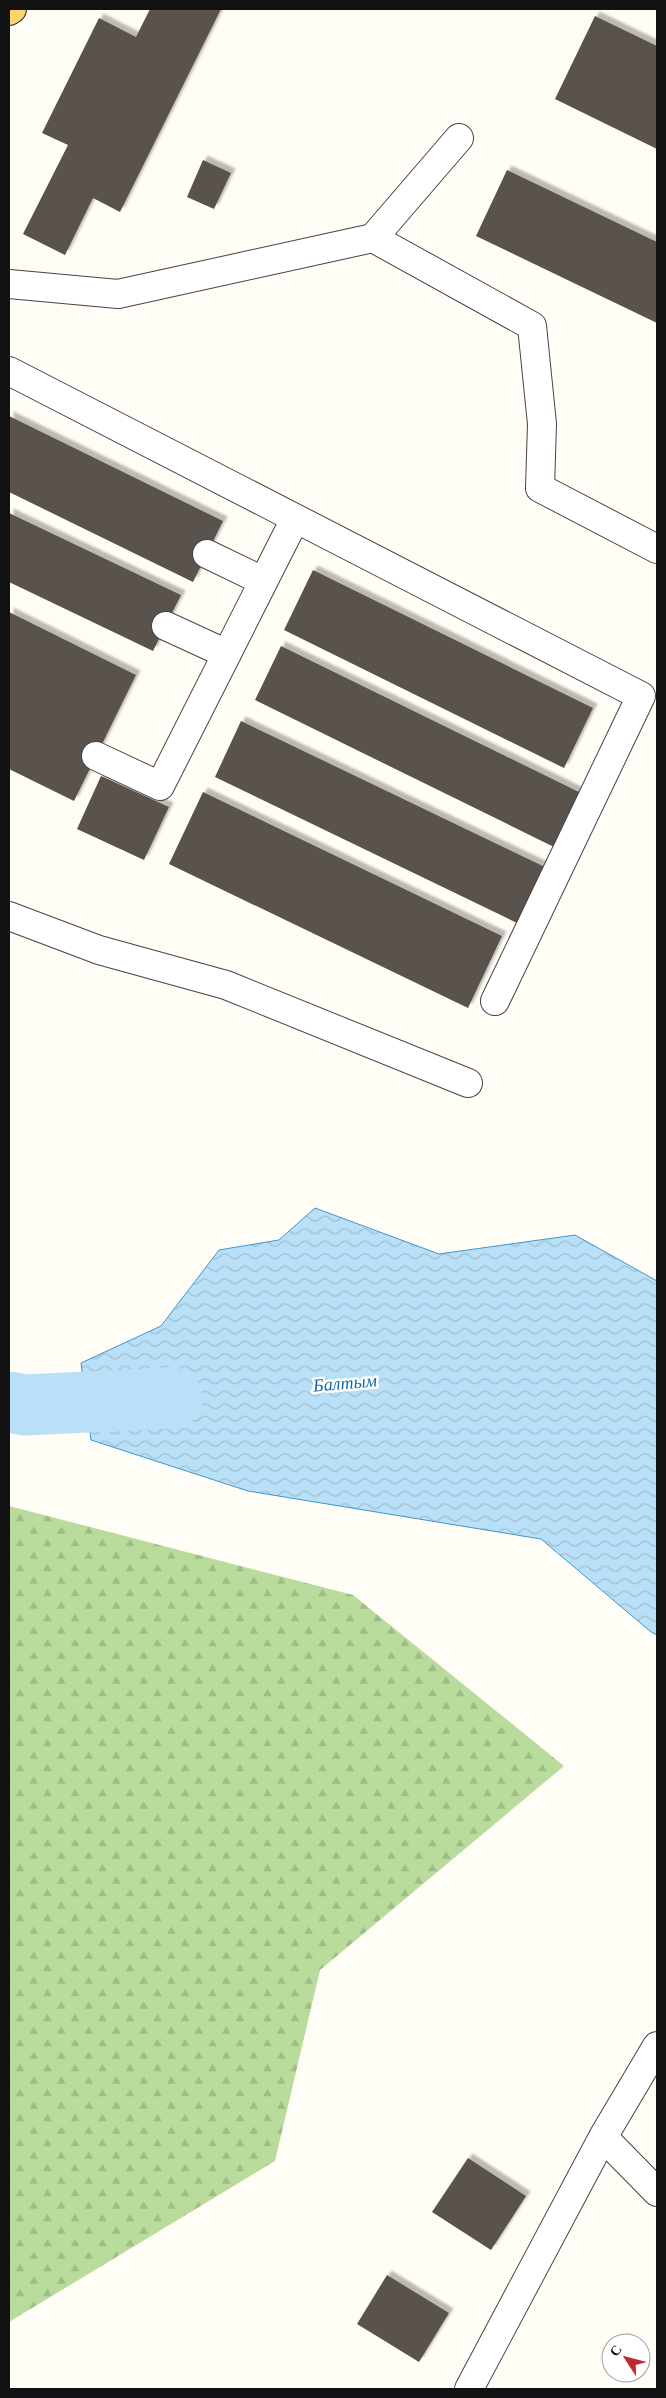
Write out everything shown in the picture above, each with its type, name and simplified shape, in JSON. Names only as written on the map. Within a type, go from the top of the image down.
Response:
[{"type":"street","points":[[9,284],[118,294],[372,238],[460,138]]},
{"type":"street","points":[[372,238],[532,326],[542,424],[540,488],[657,549]]},
{"type":"street","points":[[9,371],[641,696],[495,1001]]},
{"type":"street","points":[[96,756],[160,786],[295,518]]},
{"type":"street","points":[[207,554],[263,581]]},
{"type":"street","points":[[166,626],[227,654]]},
{"type":"street","points":[[9,916],[99,950],[226,984],[468,1083]]},
{"type":"street","points":[[468,2389],[603,2137],[657,2046]]},
{"type":"street","points":[[603,2137],[657,2192]]},
{"type":"green space","points":[[9,1506],[353,1595],[564,1766],[320,1970],[275,2161],[9,2322]]},
{"type":"water","points":[[315,1208],[439,1254],[575,1235],[657,1281],[657,1635],[651,1632],[541,1539],[248,1491],[91,1440],[81,1363],[161,1326],[219,1250],[279,1240]]},
{"type":"building","points":[[150,9],[221,9],[120,212],[93,198],[65,255],[23,234],[68,145],[42,133],[99,18],[136,37]]},
{"type":"building","points":[[595,16],[657,46],[657,149],[555,99]]},
{"type":"building","points":[[203,160],[231,173],[214,209],[187,197]]},
{"type":"building","points":[[507,170],[657,242],[657,323],[476,236]]},
{"type":"building","points":[[9,416],[223,521],[193,582],[9,492]]},
{"type":"building","points":[[9,513],[181,595],[153,651],[9,582]]},
{"type":"building","points":[[313,570],[593,708],[564,768],[284,630]]},
{"type":"building","points":[[9,612],[136,675],[74,801],[9,769]]},
{"type":"building","points":[[281,646],[581,793],[554,847],[255,700]]},
{"type":"building","points":[[241,721],[545,867],[517,923],[215,777]]},
{"type":"building","points":[[101,776],[169,807],[144,860],[77,829]]},
{"type":"building","points":[[203,792],[502,936],[468,1008],[169,864]]},
{"type":"building","points":[[468,2158],[526,2196],[491,2250],[432,2212]]},
{"type":"building","points":[[387,2275],[449,2313],[419,2362],[357,2324]]},
{"type":"waterway","name":"Балтым","points":[[9,1402],[25,1405],[172,1398]]}]
